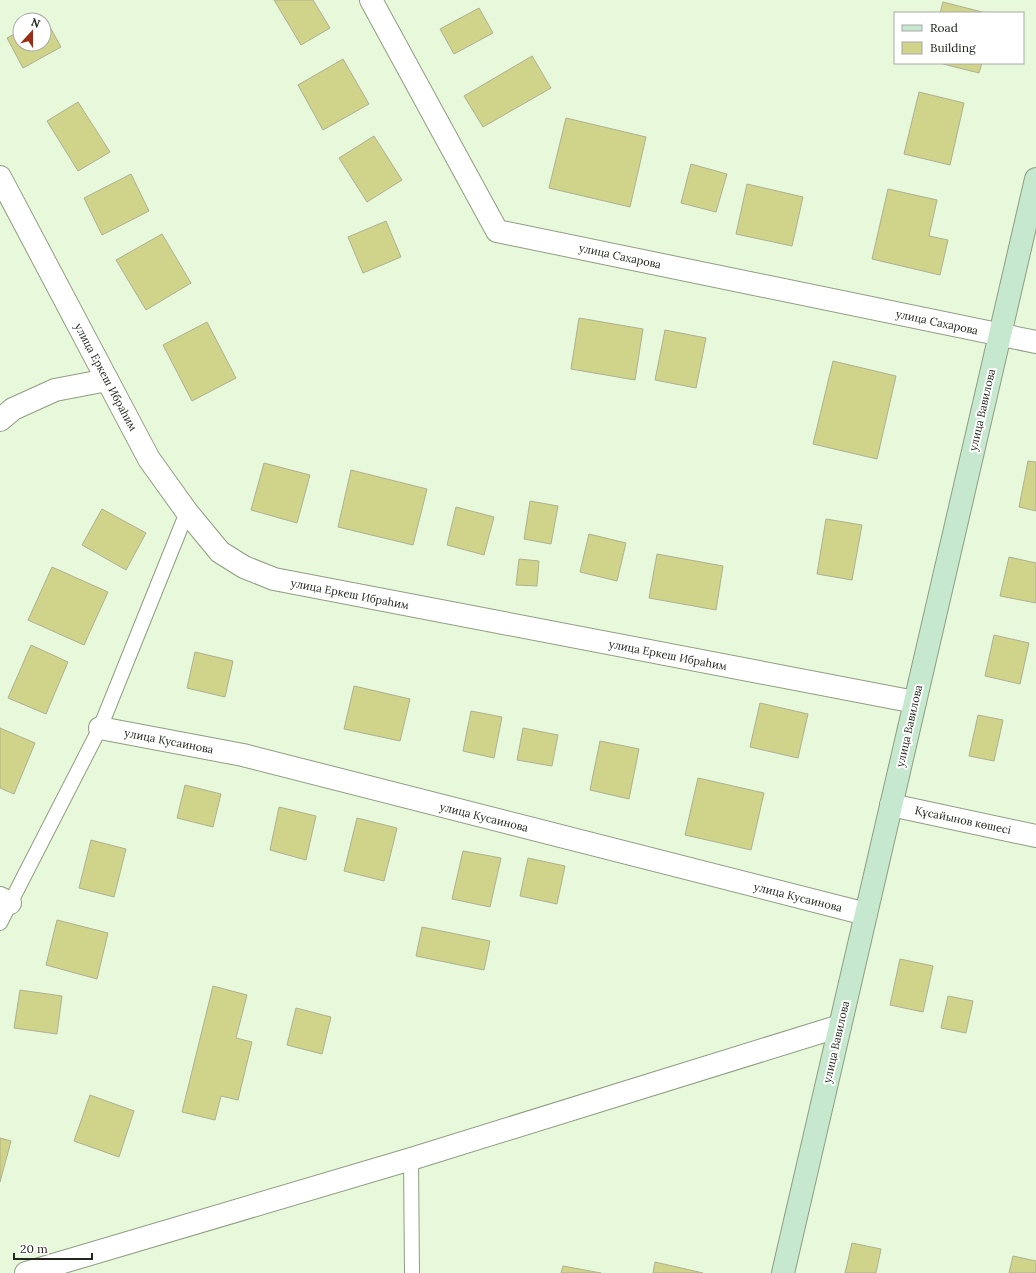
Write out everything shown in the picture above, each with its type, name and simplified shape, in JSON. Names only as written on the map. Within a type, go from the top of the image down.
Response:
[{"type":"street","name":"улица Сахарова","points":[[371,0],[497,231],[1036,342]]},
{"type":"street","name":"улица Еркеш Ибраһим","points":[[0,177],[149,459],[187,512],[220,552],[244,567],[274,579],[915,702]]},
{"type":"street","name":"улица Вавилова","points":[[783,1273],[1036,179]]},
{"type":"street","points":[[0,420],[13,409],[55,390],[106,380]]},
{"type":"street","name":"улица Кусаинова","points":[[100,728],[243,755],[866,914]]},
{"type":"street","name":"Құсайынов көшесі","points":[[891,805],[1036,836]]},
{"type":"street","points":[[26,1273],[411,1159],[840,1026]]},
{"type":"lane","points":[[0,923],[5,901],[100,728],[187,512]]},
{"type":"lane","points":[[411,1159],[412,1273]]},
{"type":"building","points":[[274,0],[313,0],[330,28],[301,45]]},
{"type":"building","points":[[943,2],[982,12],[940,12]]},
{"type":"building","points":[[479,8],[493,33],[454,54],[440,29]]},
{"type":"building","points":[[52,31],[61,47],[52,52]]},
{"type":"building","points":[[12,35],[12,47],[7,38]]},
{"type":"building","points":[[14,52],[52,52],[23,68]]},
{"type":"building","points":[[532,56],[551,88],[483,127],[464,96]]},
{"type":"building","points":[[343,59],[369,104],[323,130],[298,85]]},
{"type":"building","points":[[943,64],[982,64],[979,73]]},
{"type":"building","points":[[919,92],[964,103],[950,165],[904,154]]},
{"type":"building","points":[[78,102],[110,152],[78,171],[47,121]]},
{"type":"building","points":[[566,118],[646,137],[630,207],[549,188]]},
{"type":"building","points":[[374,136],[402,180],[367,202],[339,158]]},
{"type":"building","points":[[691,164],[727,174],[716,212],[681,203]]},
{"type":"building","points":[[131,174],[149,211],[102,235],[84,198]]},
{"type":"building","points":[[747,184],[803,197],[792,246],[736,234]]},
{"type":"building","points":[[888,189],[937,200],[929,236],[948,240],[940,275],[872,259]]},
{"type":"building","points":[[386,221],[401,257],[363,273],[348,237]]},
{"type":"building","points":[[162,234],[191,283],[146,310],[116,260]]},
{"type":"building","points":[[579,318],[643,329],[635,380],[571,369]]},
{"type":"building","points":[[207,322],[236,378],[192,401],[163,345]]},
{"type":"building","points":[[665,330],[706,338],[696,388],[655,380]]},
{"type":"building","points":[[833,361],[896,376],[877,459],[813,444]]},
{"type":"building","points":[[1028,461],[1036,462],[1036,511],[1019,507]]},
{"type":"building","points":[[264,463],[310,475],[297,523],[251,510]]},
{"type":"building","points":[[351,470],[427,489],[413,545],[338,527]]},
{"type":"building","points":[[530,501],[558,506],[551,544],[524,539]]},
{"type":"building","points":[[456,507],[494,517],[484,555],[447,545]]},
{"type":"building","points":[[102,509],[146,533],[126,570],[82,545]]},
{"type":"building","points":[[826,519],[862,525],[852,580],[817,574]]},
{"type":"building","points":[[589,534],[626,543],[617,581],[580,572]]},
{"type":"building","points":[[657,554],[723,566],[716,610],[649,598]]},
{"type":"building","points":[[1009,557],[1036,563],[1036,603],[1000,596]]},
{"type":"building","points":[[519,559],[539,561],[537,586],[516,585]]},
{"type":"building","points":[[52,567],[108,592],[84,645],[28,620]]},
{"type":"building","points":[[994,635],[1029,643],[1020,684],[985,676]]},
{"type":"building","points":[[31,645],[68,662],[46,714],[8,698]]},
{"type":"building","points":[[195,652],[233,661],[225,697],[187,688]]},
{"type":"building","points":[[354,686],[410,699],[400,741],[344,729]]},
{"type":"building","points":[[760,703],[808,714],[798,758],[750,747]]},
{"type":"building","points":[[471,711],[502,717],[494,758],[463,751]]},
{"type":"building","points":[[978,715],[1003,720],[994,761],[969,756]]},
{"type":"building","points":[[0,728],[35,743],[14,794],[0,788]]},
{"type":"building","points":[[523,728],[558,735],[552,766],[517,760]]},
{"type":"building","points":[[600,741],[639,749],[629,799],[590,790]]},
{"type":"building","points":[[698,778],[764,793],[751,850],[685,835]]},
{"type":"building","points":[[185,785],[221,794],[213,827],[177,818]]},
{"type":"building","points":[[279,807],[316,816],[306,860],[270,850]]},
{"type":"building","points":[[357,818],[397,828],[384,881],[344,871]]},
{"type":"building","points":[[91,840],[126,849],[114,897],[79,888]]},
{"type":"building","points":[[463,851],[501,858],[490,907],[452,899]]},
{"type":"building","points":[[528,858],[565,866],[557,904],[520,896]]},
{"type":"building","points":[[57,920],[108,933],[97,979],[46,965]]},
{"type":"building","points":[[422,927],[490,941],[484,970],[416,956]]},
{"type":"building","points":[[900,959],[933,966],[923,1012],[890,1005]]},
{"type":"building","points":[[213,986],[247,995],[236,1038],[252,1042],[238,1100],[221,1096],[215,1120],[182,1112]]},
{"type":"building","points":[[20,990],[62,996],[57,1034],[14,1028]]},
{"type":"building","points":[[948,996],[973,1001],[966,1033],[941,1028]]},
{"type":"building","points":[[296,1008],[331,1017],[322,1054],[287,1045]]},
{"type":"building","points":[[90,1095],[134,1111],[119,1157],[74,1141]]},
{"type":"building","points":[[0,1138],[11,1141],[0,1182]]},
{"type":"building","points":[[852,1243],[881,1249],[876,1273],[845,1273]]},
{"type":"building","points":[[1013,1256],[1036,1261],[1036,1273],[1009,1273]]},
{"type":"building","points":[[655,1262],[703,1273],[653,1273]]},
{"type":"building","points":[[563,1266],[601,1273],[561,1273]]}]
